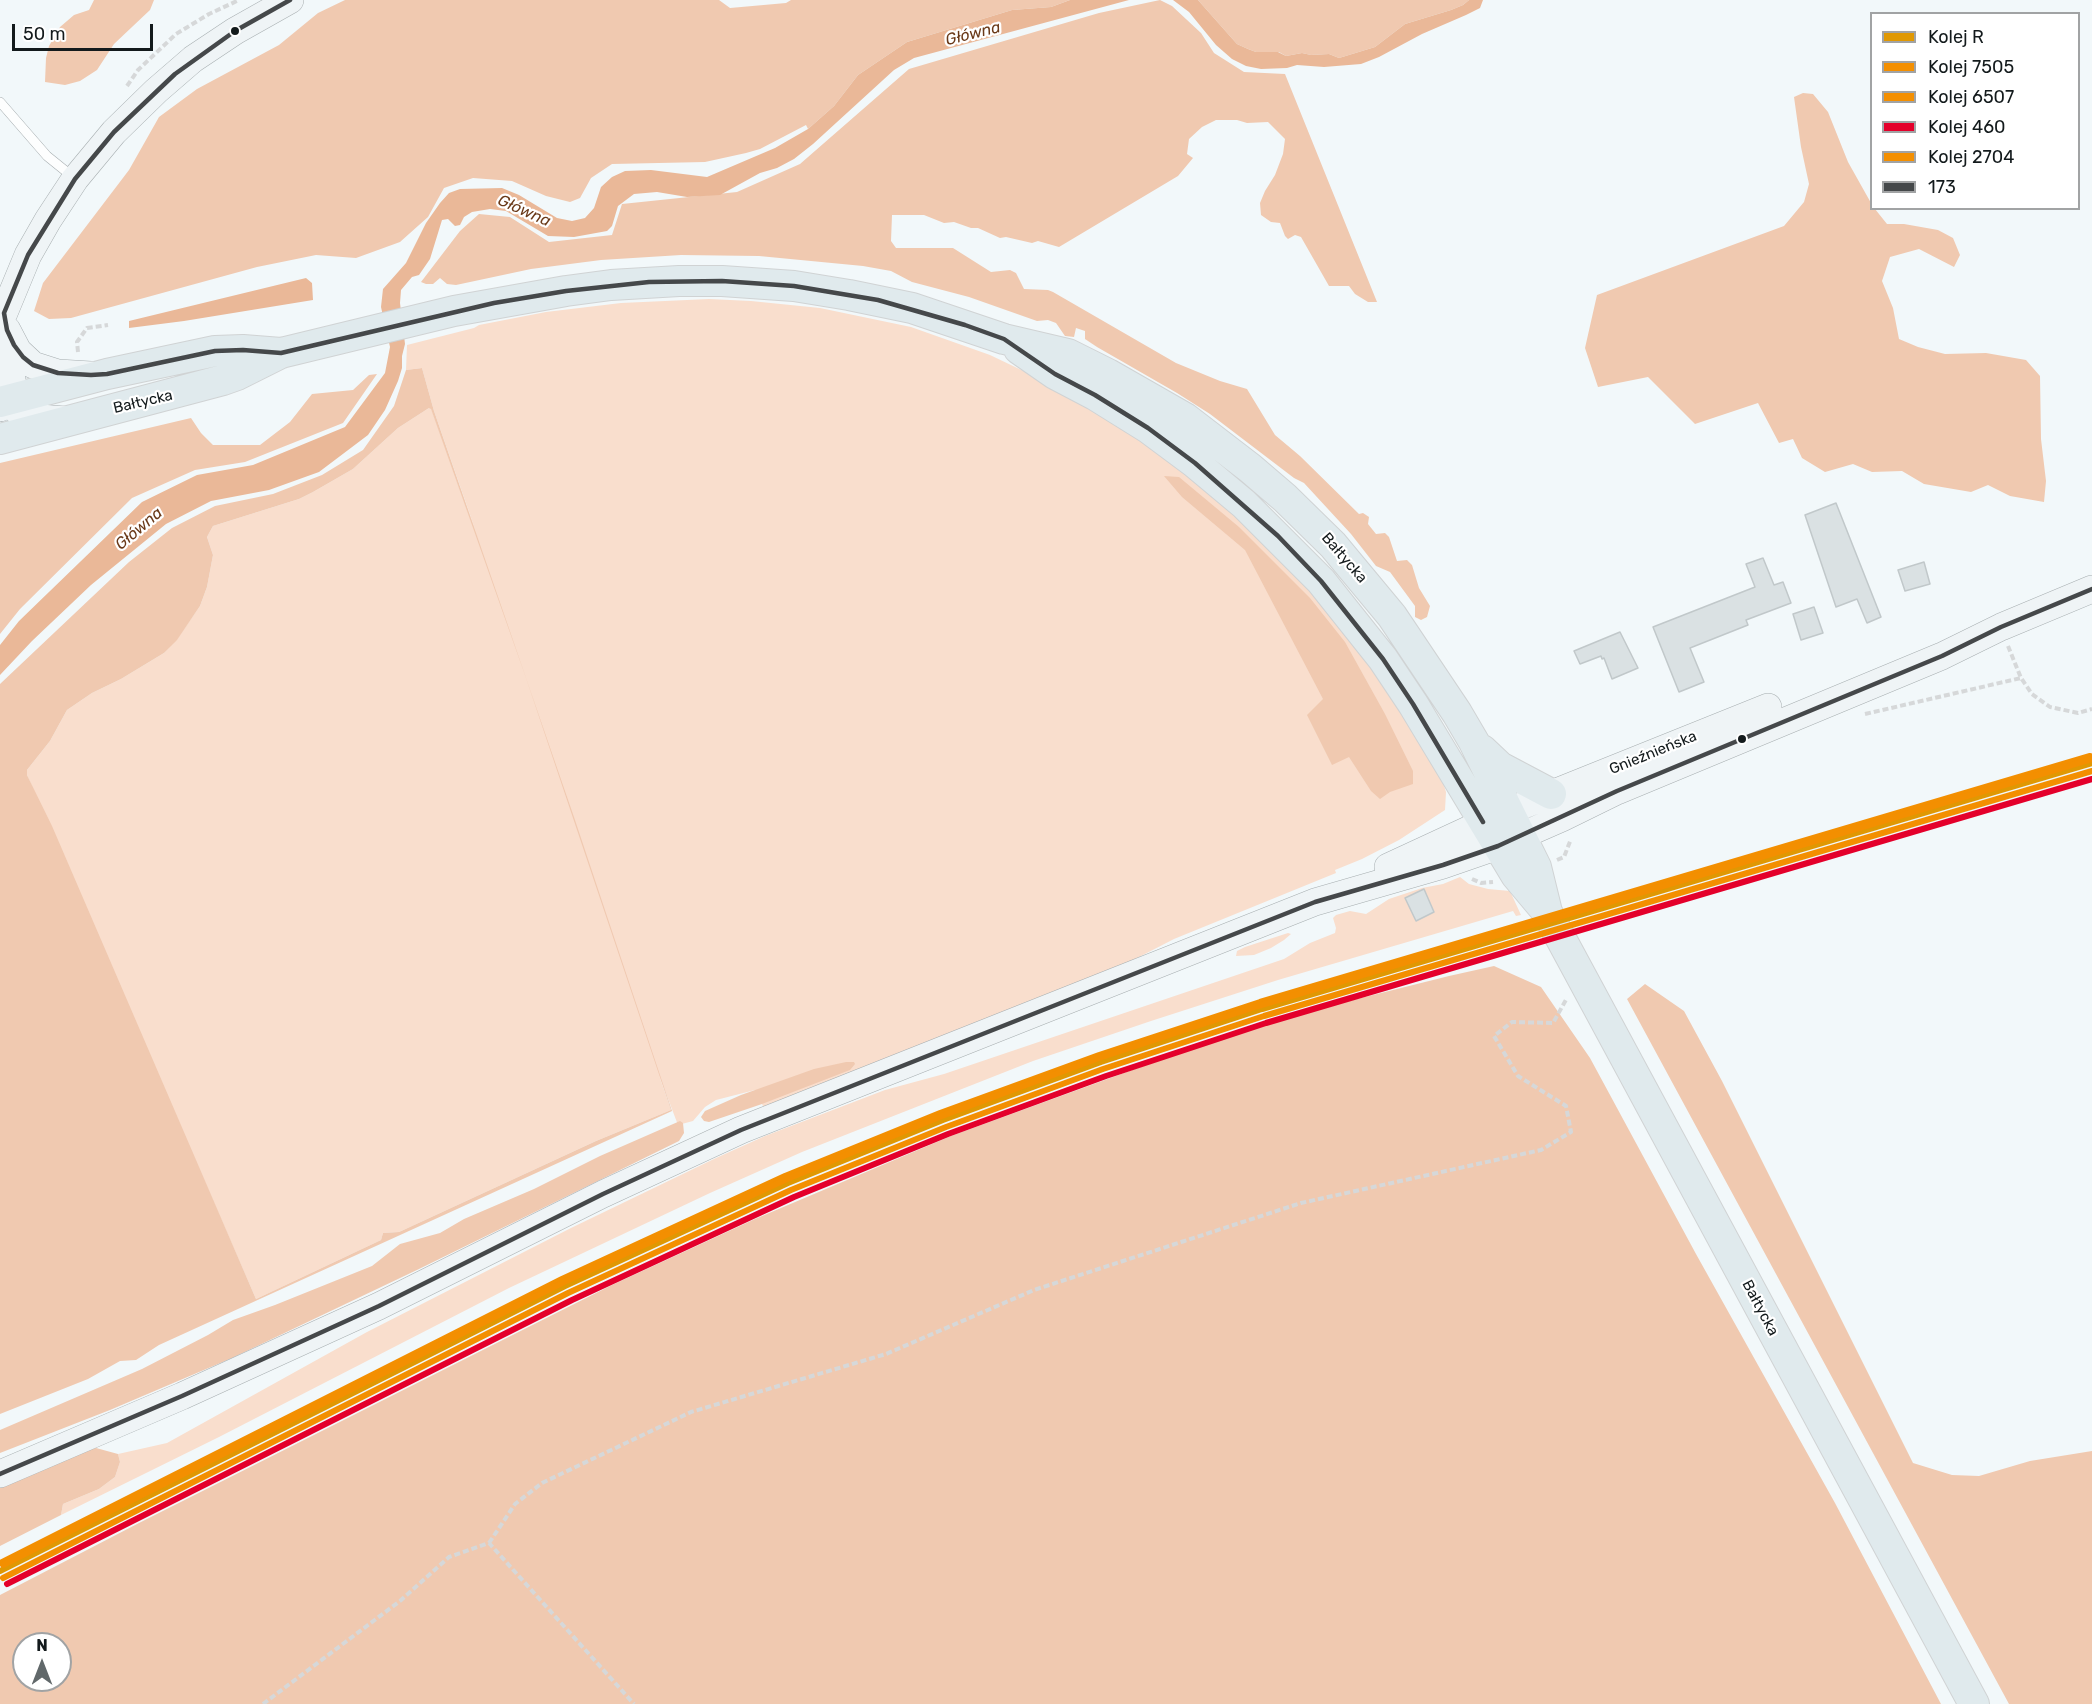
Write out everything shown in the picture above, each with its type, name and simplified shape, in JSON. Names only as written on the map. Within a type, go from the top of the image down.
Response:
[{"type":"main road","name":"Bałtycka","points":[[0,439],[178,394],[237,375],[281,353],[412,321],[494,303],[566,291],[649,282],[722,281],[794,286],[878,300],[1004,339],[1068,354],[1185,418],[1250,468],[1314,525],[1362,578],[1415,648],[1474,742],[1516,875],[1547,912],[1974,1704]]},
{"type":"main road","name":"Bałtycka","points":[[1004,339],[1055,374],[1095,395],[1148,428],[1195,463],[1278,536],[1328,589],[1383,659],[1503,829]]},
{"type":"main road","name":"Bałtycka","points":[[1,402],[107,374],[215,351],[243,350],[281,353]]},
{"type":"main road","points":[[1474,742],[1500,766],[1551,794]]},
{"type":"street","points":[[70,420],[40,418],[19,412],[1,402],[10,388],[13,375],[4,319],[28,255],[48,219],[75,179],[114,132],[175,74],[235,31],[290,0]]},
{"type":"street","points":[[4,319],[18,351],[39,368],[68,374],[107,374]]},
{"type":"street","name":"Gnieźnieńska","points":[[0,1474],[182,1396],[379,1306],[603,1194],[741,1130],[1315,902],[1355,881],[1403,861],[1617,791],[1942,656],[2001,627],[2092,589]]},
{"type":"street","name":"Gnieźnieńska","points":[[1503,829],[1551,794],[1876,665],[1937,644],[2001,627]]},
{"type":"lane","points":[[0,102],[47,156],[75,179]]},
{"type":"path","points":[[107,374],[81,357],[77,350],[77,342],[87,328],[108,325]]},
{"type":"path","points":[[2001,627],[2021,678],[2032,694],[2050,707],[2078,713],[2092,709]]},
{"type":"path","points":[[1864,715],[2021,678]]},
{"type":"path","points":[[1564,857],[1571,838]]},
{"type":"path","points":[[1467,877],[1481,883],[1496,882]]},
{"type":"path","points":[[263,1704],[400,1601],[449,1557],[489,1543],[515,1504],[542,1483],[691,1412],[886,1354],[1034,1290],[1301,1203],[1541,1150],[1571,1132],[1566,1106],[1518,1076],[1494,1036],[1512,1022],[1552,1023],[1568,997]]},
{"type":"path","points":[[489,1543],[634,1704]]},
{"type":"shaded area","points":[[94,0],[154,0],[150,10],[114,44],[97,70],[80,81],[65,85],[45,82],[49,46],[60,27],[74,15],[89,10]]},
{"type":"shaded area","points":[[345,0],[719,0],[730,8],[786,3],[791,0],[1070,0],[1051,7],[1012,10],[907,42],[858,75],[834,106],[808,129],[806,125],[760,149],[705,162],[612,164],[591,178],[580,198],[570,202],[546,196],[512,181],[473,178],[444,188],[428,217],[400,242],[356,258],[316,255],[257,267],[71,318],[49,319],[34,311],[43,283],[129,170],[159,117],[197,89],[279,45],[318,13]]},
{"type":"shaded area","points":[[1160,0],[1172,6],[1201,33],[1214,53],[1244,72],[1285,74],[1377,302],[1368,302],[1355,294],[1349,286],[1329,286],[1301,237],[1295,235],[1288,239],[1280,223],[1271,222],[1261,215],[1260,203],[1275,175],[1283,154],[1285,139],[1268,122],[1247,123],[1237,120],[1216,120],[1202,127],[1189,139],[1187,154],[1193,158],[1178,176],[1059,247],[1038,241],[1032,243],[1006,237],[1000,238],[978,228],[954,222],[944,223],[924,215],[892,215],[891,241],[896,248],[953,248],[991,272],[1010,270],[1016,273],[1024,289],[1053,292],[1176,363],[1247,389],[1275,435],[1300,456],[1359,514],[1363,513],[1369,517],[1368,524],[1376,534],[1385,533],[1389,537],[1397,561],[1407,560],[1412,565],[1419,588],[1430,606],[1427,617],[1421,620],[1415,617],[1415,606],[1390,572],[1376,566],[1351,534],[1304,483],[1294,478],[1210,414],[1085,339],[1085,331],[1076,328],[1074,337],[1065,336],[1056,323],[1048,320],[1037,321],[969,297],[912,282],[891,271],[863,266],[759,256],[681,255],[601,260],[531,269],[456,285],[447,284],[440,278],[433,284],[421,282],[460,231],[479,214],[510,217],[549,242],[612,235],[622,204],[737,192],[800,164],[909,69],[1099,13]]},
{"type":"shaded area","points":[[1198,0],[1469,0],[1451,10],[1405,24],[1375,47],[1339,58],[1329,54],[1302,53],[1286,56],[1279,52],[1256,52],[1248,49],[1237,44]]},
{"type":"shaded area","points":[[1803,93],[1813,94],[1828,112],[1848,162],[1870,201],[1870,210],[1876,210],[1887,224],[1904,224],[1938,230],[1953,238],[1960,255],[1954,267],[1919,249],[1890,257],[1882,281],[1893,308],[1899,339],[1945,354],[1986,353],[2026,360],[2040,376],[2041,439],[2046,481],[2044,502],[2010,496],[1988,485],[1971,492],[1924,484],[1902,471],[1872,472],[1853,464],[1825,472],[1802,458],[1793,439],[1779,443],[1758,403],[1695,424],[1648,377],[1598,387],[1585,348],[1597,295],[1784,226],[1804,202],[1809,184],[1794,97]]},
{"type":"shaded area","points":[[709,299],[820,308],[911,327],[990,355],[1057,387],[1117,421],[1205,486],[1341,620],[1439,770],[1446,792],[1445,810],[1399,840],[1335,870],[1336,873],[1174,939],[1108,973],[765,1110],[755,1090],[716,1100],[705,1107],[693,1121],[678,1125],[659,1075],[671,1110],[596,1141],[399,1232],[383,1233],[381,1240],[256,1299],[27,775],[27,770],[50,741],[67,710],[92,693],[121,679],[164,653],[177,639],[200,606],[207,587],[213,555],[207,537],[213,526],[299,499],[313,492],[353,469],[398,428],[429,408],[431,408],[476,532],[434,411],[422,368],[406,370],[407,345],[479,325],[546,312],[621,303]]},
{"type":"shaded area","points":[[422,368],[434,411],[575,820],[672,1111],[159,1345],[136,1360],[120,1361],[88,1379],[0,1414],[0,684],[129,562],[172,528],[215,506],[273,494],[322,475],[363,450],[394,406],[406,370]],"holes":[[[429,408],[526,678],[671,1110],[596,1141],[399,1232],[383,1233],[381,1240],[256,1299],[52,826],[27,775],[27,770],[50,741],[67,710],[92,693],[121,679],[164,653],[177,640],[200,606],[207,587],[213,555],[207,537],[213,526],[299,499],[313,492],[353,469],[398,428]]]},
{"type":"shaded area","points":[[377,374],[343,423],[245,462],[195,470],[132,498],[20,609],[0,634],[0,463],[191,418],[213,445],[260,445],[290,422],[312,394],[353,390],[369,375]]},
{"type":"shaded area","points":[[1164,476],[1179,477],[1239,527],[1310,598],[1345,642],[1385,714],[1413,771],[1413,784],[1390,792],[1380,799],[1371,791],[1349,757],[1332,765],[1307,715],[1323,699],[1245,550],[1182,497]]},
{"type":"shaded area","points":[[1460,877],[1469,884],[1510,891],[1521,915],[1516,916],[1513,911],[1278,980],[1151,1021],[1033,1061],[802,1152],[509,1288],[219,1437],[61,1515],[63,1504],[99,1489],[115,1477],[120,1462],[118,1454],[167,1443],[367,1332],[571,1228],[716,1158],[765,1136],[885,1090],[944,1074],[1284,959],[1310,943],[1335,933],[1333,918],[1336,915],[1350,911],[1366,914],[1389,899]]},
{"type":"shaded area","points":[[1291,934],[1271,948],[1254,955],[1236,956],[1237,951],[1245,947]]},
{"type":"shaded area","points":[[1494,966],[1541,987],[1590,1058],[1835,1503],[1941,1704],[0,1704],[0,1595],[612,1285],[755,1219],[951,1136],[1289,1016]]},
{"type":"shaded area","points":[[1645,984],[1684,1011],[1722,1081],[1913,1463],[1952,1475],[1979,1476],[2030,1461],[2092,1451],[2092,1704],[2009,1704],[1627,999]]},
{"type":"shaded area","points":[[846,1062],[855,1064],[850,1070],[762,1104],[709,1122],[704,1121],[701,1117],[705,1111],[741,1095],[814,1069]]},
{"type":"shaded area","points":[[680,1121],[683,1123],[684,1133],[679,1141],[419,1269],[232,1358],[110,1410],[0,1453],[0,1430],[142,1369],[233,1320],[372,1266],[400,1244],[440,1233],[464,1219]]},
{"type":"shaded area","points":[[96,1448],[118,1454],[120,1462],[115,1477],[99,1489],[63,1504],[61,1515],[0,1546],[0,1484],[87,1449]]},
{"type":"water","name":"Główna","points":[[1070,0],[1129,0],[914,58],[894,70],[794,159],[777,168],[760,173],[720,195],[687,197],[657,192],[634,194],[618,206],[612,226],[607,231],[574,237],[548,236],[506,211],[490,209],[472,212],[464,217],[460,225],[455,226],[448,219],[442,220],[430,259],[419,275],[412,277],[401,290],[400,303],[405,344],[402,368],[385,410],[368,435],[319,472],[269,490],[211,501],[166,524],[91,585],[0,675],[0,645],[19,621],[142,502],[197,475],[253,465],[345,427],[385,373],[390,347],[381,307],[383,289],[406,263],[426,223],[449,193],[460,189],[502,188],[519,195],[557,218],[572,221],[585,218],[594,208],[601,187],[612,177],[625,171],[651,170],[707,177],[775,148],[808,129],[834,106],[858,75],[907,42],[1012,10],[1051,7]]},
{"type":"water","points":[[1173,0],[1198,0],[1237,44],[1256,52],[1278,52],[1286,56],[1302,53],[1329,54],[1339,58],[1375,47],[1405,24],[1451,10],[1469,0],[1483,0],[1480,8],[1361,64],[1324,67],[1297,65],[1287,68],[1261,69],[1246,66],[1232,59],[1216,45],[1189,12]]},
{"type":"water","points":[[306,278],[312,283],[313,300],[129,328],[129,321]]},
{"type":"building","points":[[1836,503],[1881,617],[1867,623],[1857,599],[1836,607],[1805,515]]},
{"type":"building","points":[[1763,558],[1774,585],[1783,582],[1791,603],[1746,620],[1748,625],[1690,648],[1704,682],[1679,692],[1653,627],[1755,587],[1746,564]]},
{"type":"building","points":[[1924,562],[1930,584],[1905,591],[1898,570]]},
{"type":"building","points":[[1814,607],[1823,633],[1801,640],[1793,614]]},
{"type":"building","points":[[1620,632],[1638,668],[1612,679],[1604,658],[1602,659],[1601,656],[1580,664],[1574,651]]},
{"type":"building","points":[[1424,889],[1434,912],[1416,921],[1405,898]]},
{"type":"rail line","name":"6507","points":[[0,1563],[562,1279],[785,1176],[940,1113],[1099,1055],[1260,1002],[2090,756]]},
{"type":"rail line","name":"2704","points":[[3,1565],[564,1282],[787,1179],[942,1116],[1099,1058],[1258,1006],[2092,759]]},
{"type":"rail line","name":"R","points":[[0,1571],[565,1286],[788,1183],[943,1120],[1101,1062],[1262,1009],[2092,763]]},
{"type":"rail line","name":"7505","points":[[3,1578],[568,1293],[791,1190],[946,1127],[1103,1069],[1264,1016],[2092,771]]},
{"type":"rail line","name":"460","points":[[7,1584],[572,1300],[794,1197],[948,1134],[1106,1076],[1266,1023],[2092,779]]},
{"type":"transit line","name":"173","points":[[290,0],[235,31],[175,74],[114,132],[75,179],[28,255],[4,313],[7,330],[14,345],[33,365],[58,373],[91,375],[107,374],[215,351],[243,350],[281,353],[494,303],[566,291],[649,282],[722,281],[794,286],[878,300],[965,325],[1004,339],[1055,374],[1095,395],[1148,428],[1195,463],[1278,536],[1321,581],[1383,659],[1413,704],[1483,822]]},
{"type":"transit line","name":"173","points":[[0,1474],[182,1396],[379,1306],[603,1194],[741,1130],[1315,902],[1443,865],[1498,846],[1617,791],[1942,656],[2001,627],[2092,589]]}]
